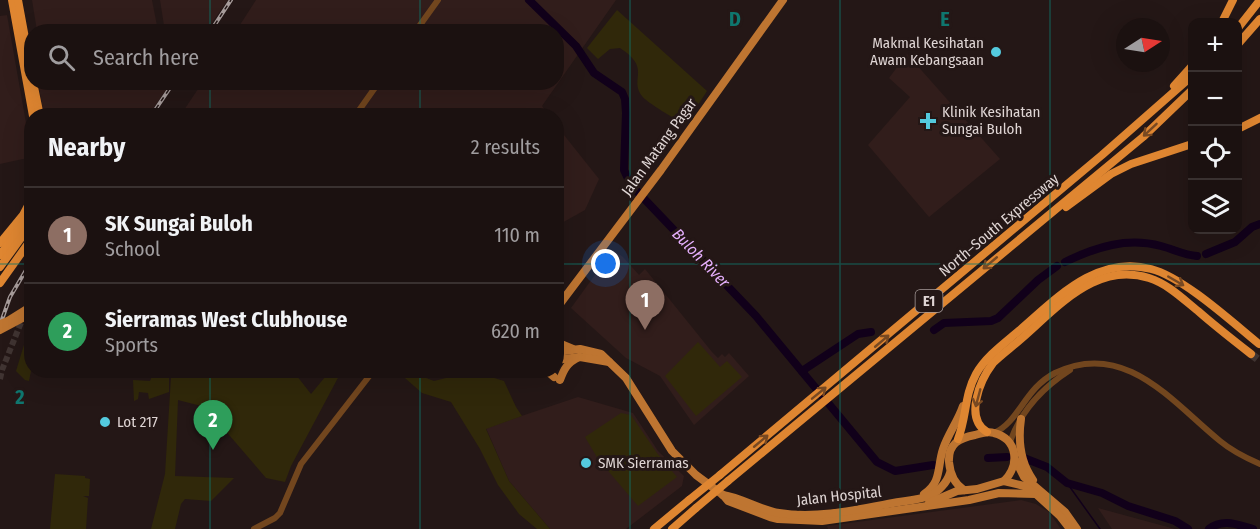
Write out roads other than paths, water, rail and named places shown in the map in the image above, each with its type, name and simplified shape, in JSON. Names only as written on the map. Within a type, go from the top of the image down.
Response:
[{"type":"highway","points":[[12,0],[24,66]]},
{"type":"highway","points":[[18,0],[24,33]]},
{"type":"highway","points":[[1224,18],[1233,0]]},
{"type":"highway","points":[[1242,23],[1260,0]]},
{"type":"highway","points":[[1242,39],[1260,19]]},
{"type":"highway","points":[[1154,109],[1188,70]]},
{"type":"highway","name":"North–South Expressway","points":[[672,529],[807,415],[840,382],[1188,79]]},
{"type":"highway","points":[[28,90],[32,108]]},
{"type":"highway","points":[[35,90],[38,108]]},
{"type":"highway","name":"North–South Expressway","points":[[654,529],[801,408],[840,382],[1012,245],[1143,137],[1188,94]]},
{"type":"highway","points":[[1242,127],[1260,118]]},
{"type":"highway","points":[[1012,245],[1111,174],[1142,159],[1188,145]]},
{"type":"highway","points":[[0,243],[24,213]]},
{"type":"highway","points":[[0,255],[24,223]]},
{"type":"highway","points":[[0,267],[24,234]]},
{"type":"highway","points":[[0,283],[24,249]]},
{"type":"highway","points":[[958,439],[966,399],[977,372],[989,357],[1061,294],[1079,280],[1098,272],[1114,268],[1152,269],[1179,281],[1259,344]]},
{"type":"highway","points":[[990,433],[981,429],[977,423],[975,410],[980,388],[993,363],[1069,298],[1092,283],[1117,274],[1132,274],[1149,278],[1167,286],[1251,354]]},
{"type":"highway","points":[[1204,316],[1212,307]]},
{"type":"main road","name":"Jalan Matang Pagar","points":[[564,299],[783,0]]},
{"type":"main road","points":[[4,326],[24,312]]},
{"type":"main road","points":[[4,326],[24,317]]},
{"type":"main road","points":[[564,345],[574,349]]},
{"type":"main road","name":"Jalan Hospital","points":[[564,352],[574,349],[601,354],[626,378],[672,450],[696,475],[723,495],[779,513],[804,515],[999,493],[1038,492]]},
{"type":"main road","name":"Jalan Hospital","points":[[564,355],[609,362]]},
{"type":"main road","points":[[564,369],[570,362],[580,357]]},
{"type":"main road","points":[[918,503],[935,483],[944,448],[966,399]]},
{"type":"main road","points":[[1021,419],[1018,436],[1023,463],[1038,492]]},
{"type":"main road","points":[[964,490],[955,482],[951,473],[949,457],[953,444],[958,439],[990,433],[1010,442],[1024,477],[1070,529]]},
{"type":"main road","points":[[979,497],[1000,483],[1012,470],[1016,460]]},
{"type":"main road","name":"Jalan Hospital","points":[[918,503],[937,491],[951,473]]},
{"type":"main road","points":[[1000,483],[1024,486],[1038,492],[1065,512],[1077,529]]},
{"type":"main road","name":"Jalan Hospital","points":[[918,503],[950,493],[1000,483]]},
{"type":"street","points":[[421,24],[438,0]]},
{"type":"street","points":[[361,108],[373,90]]},
{"type":"street","points":[[990,433],[1002,430],[1011,421],[1034,387],[1051,375],[1098,363],[1138,374],[1163,392],[1223,444],[1260,464]]},
{"type":"street","points":[[1010,442],[1021,419],[1043,390],[1073,368]]},
{"type":"street","points":[[254,529],[280,513],[301,464],[368,378]]},
{"type":"waterway","name":"Buloh River","points":[[529,0],[554,24]]},
{"type":"waterway","name":"Buloh River","points":[[564,34],[576,46],[594,73],[622,92],[626,113],[624,170],[631,185],[756,316],[877,462],[895,471],[933,465]]},
{"type":"waterway","points":[[1206,254],[1235,242],[1252,227],[1260,224]]},
{"type":"waterway","points":[[1065,262],[1100,248],[1124,243],[1148,243],[1197,256]]},
{"type":"waterway","points":[[934,330],[944,323],[991,321],[998,318],[1038,280],[1057,266]]},
{"type":"waterway","points":[[802,371],[858,334],[871,332]]},
{"type":"waterway","name":"Buloh River","points":[[988,458],[1007,457]]},
{"type":"waterway","name":"Buloh River","points":[[1024,458],[1047,467],[1067,483],[1102,493],[1128,506],[1175,521],[1188,529]]},
{"type":"waterway","points":[[1067,483],[1100,529]]},
{"type":"waterway","name":"Buloh River","points":[[1209,529],[1225,523],[1253,529]]},
{"type":"tunnel","points":[[0,379],[24,315]]},
{"type":"tunnel","points":[[1251,354],[1260,361]]},
{"type":"railway","points":[[215,24],[231,0]]},
{"type":"railway","points":[[156,108],[169,90]]},
{"type":"railway","points":[[0,325],[10,297],[24,273]]},
{"type":"place","name":"Makmal Kesihatan Awam Kebangsaan","points":[[996,52]]},
{"type":"place","name":"Klinik Kesihatan Sungai Buloh","points":[[928,121]]},
{"type":"place","name":"SK Sungai Buloh","points":[[645,330]]},
{"type":"place","name":"Lot 217","points":[[105,422]]},
{"type":"place","name":"Sierramas West Clubhouse","points":[[213,450]]},
{"type":"place","name":"SMK Sierramas","points":[[586,463]]}]
